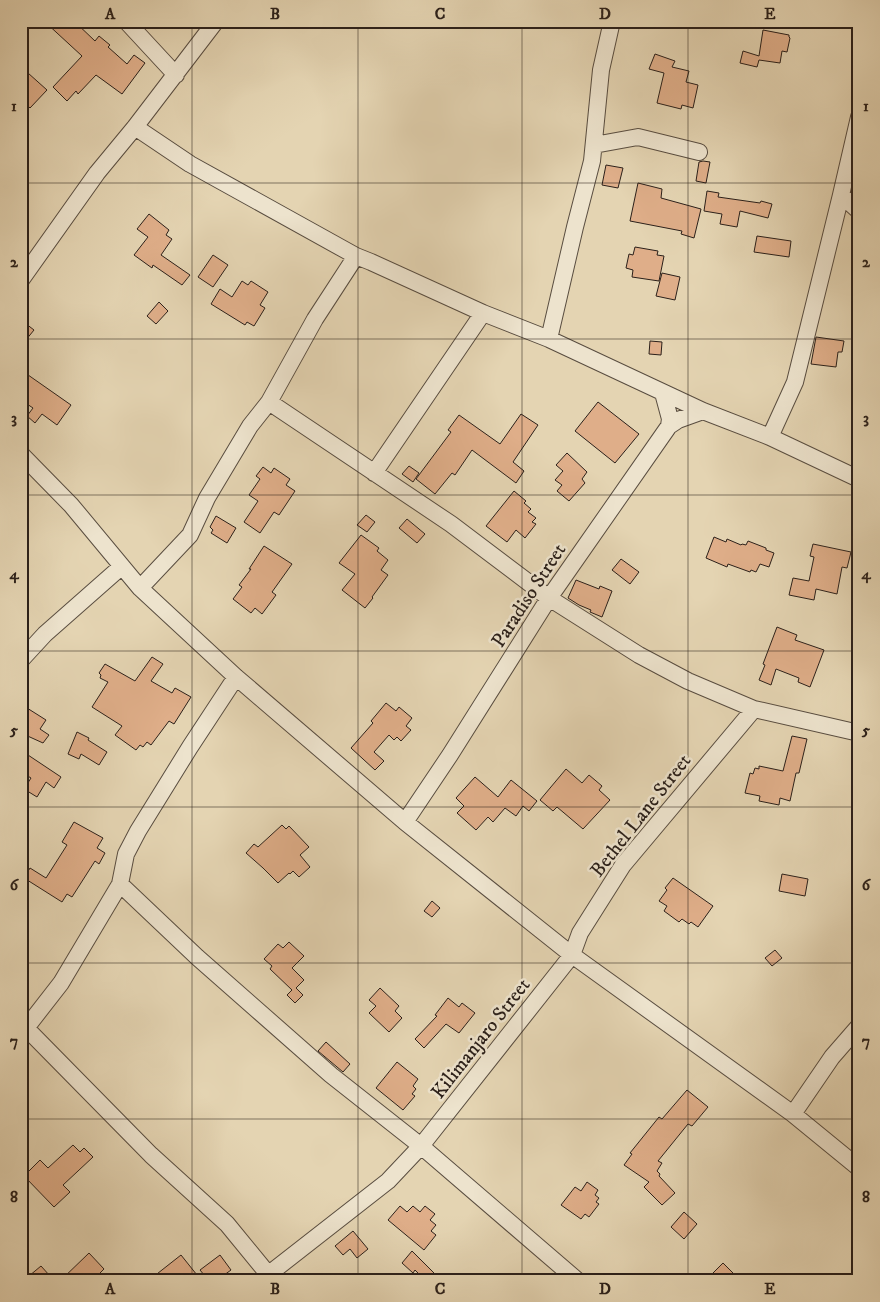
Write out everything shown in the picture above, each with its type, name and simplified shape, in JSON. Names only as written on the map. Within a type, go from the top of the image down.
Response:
[{"type":"street","points":[[126,21],[176,75]]},
{"type":"street","points":[[21,280],[97,174],[135,128],[216,21]]},
{"type":"street","points":[[549,340],[574,227],[592,160],[601,70],[612,21]]},
{"type":"street","points":[[770,437],[795,382],[859,117]]},
{"type":"street","points":[[135,128],[190,164],[356,256],[483,313],[549,340],[703,411],[770,437],[859,479]]},
{"type":"street","points":[[594,145],[638,138],[699,152]]},
{"type":"street","points":[[841,195],[859,211]]},
{"type":"street","points":[[140,588],[190,534],[207,498],[226,466],[250,426],[269,402],[315,319],[356,256]]},
{"type":"street","points":[[374,473],[483,313]]},
{"type":"street","points":[[663,392],[670,419],[669,426]]},
{"type":"street","points":[[269,402],[451,524],[549,598],[647,659],[688,681],[754,709],[859,733]]},
{"type":"street","name":"Paradiso Street","points":[[405,822],[450,755],[549,598],[669,426],[678,420],[703,411]]},
{"type":"street","points":[[21,454],[71,505],[140,588],[236,678],[405,822],[572,956],[793,1114],[859,1168]]},
{"type":"street","points":[[21,660],[45,634],[121,567]]},
{"type":"street","points":[[236,678],[190,747],[138,831],[126,854],[120,884],[61,983],[24,1026],[150,1154],[227,1224],[268,1279]]},
{"type":"street","name":"Bethel Lane Street","points":[[572,956],[580,933],[623,865],[754,709]]},
{"type":"street","points":[[120,884],[197,956],[331,1075],[421,1146],[578,1281]]},
{"type":"street","name":"Kilimanjaro Street","points":[[268,1279],[388,1181],[421,1146],[572,956]]},
{"type":"street","points":[[793,1114],[832,1057],[859,1026]]},
{"type":"building","points":[[44,21],[74,21],[95,41],[99,36],[127,64],[134,55],[145,63],[122,94],[96,75],[78,94],[76,91],[67,101],[53,87],[82,56]]},
{"type":"building","points":[[763,30],[789,35],[787,52],[782,51],[780,63],[759,60],[757,67],[740,63],[743,51],[759,56]]},
{"type":"building","points":[[655,54],[675,61],[672,67],[689,71],[686,82],[698,85],[693,108],[682,105],[681,109],[657,103],[664,73],[649,69]]},
{"type":"building","points":[[28,73],[47,90],[30,108],[21,99],[21,81]]},
{"type":"building","points":[[699,162],[710,162],[706,183],[696,181]]},
{"type":"building","points":[[606,165],[623,168],[618,188],[602,185]]},
{"type":"building","points":[[638,183],[662,189],[661,198],[701,209],[694,238],[681,234],[682,231],[630,221]]},
{"type":"building","points":[[707,191],[719,193],[718,197],[760,203],[761,201],[772,204],[768,218],[740,211],[737,227],[720,224],[722,214],[704,211]]},
{"type":"building","points":[[149,214],[169,230],[166,235],[172,239],[161,255],[190,275],[182,285],[153,265],[152,268],[134,255],[148,237],[137,229]]},
{"type":"building","points":[[757,236],[791,241],[789,257],[754,252]]},
{"type":"building","points":[[635,247],[658,251],[657,255],[664,256],[659,281],[632,277],[633,270],[626,268],[629,254],[633,255]]},
{"type":"building","points":[[213,255],[228,265],[213,287],[198,277]]},
{"type":"building","points":[[662,273],[680,277],[675,300],[656,296]]},
{"type":"building","points":[[242,281],[248,285],[251,281],[268,292],[260,305],[265,308],[254,326],[247,322],[245,325],[211,304],[220,289],[232,297]]},
{"type":"building","points":[[159,302],[168,311],[156,324],[147,316]]},
{"type":"building","points":[[21,320],[34,330],[21,346]]},
{"type":"building","points":[[816,337],[844,341],[842,352],[838,352],[836,367],[811,364]]},
{"type":"building","points":[[650,341],[662,342],[661,355],[649,354]]},
{"type":"building","points":[[21,370],[71,405],[57,425],[42,414],[35,423],[27,416],[33,408],[21,400]]},
{"type":"building","points":[[598,402],[639,434],[615,463],[575,431]]},
{"type":"building","points":[[521,414],[538,425],[513,462],[524,471],[516,483],[472,450],[455,475],[452,473],[435,494],[416,479],[451,432],[448,430],[459,415],[500,444]]},
{"type":"building","points":[[567,453],[587,472],[582,479],[585,483],[569,501],[557,491],[562,485],[555,480],[563,471],[556,465]]},
{"type":"building","points":[[409,466],[419,473],[413,482],[402,474]]},
{"type":"building","points":[[263,467],[271,473],[274,468],[290,479],[286,485],[295,491],[279,515],[274,512],[260,533],[244,522],[258,501],[249,495],[260,479],[256,476]]},
{"type":"building","points":[[514,491],[526,501],[524,503],[531,509],[528,512],[536,518],[532,522],[536,524],[525,538],[516,530],[507,542],[486,526]]},
{"type":"building","points":[[366,515],[375,522],[367,532],[357,525]]},
{"type":"building","points":[[216,516],[236,528],[227,543],[211,533],[213,530],[210,527]]},
{"type":"building","points":[[407,519],[425,534],[417,543],[399,528]]},
{"type":"building","points":[[361,535],[379,548],[377,551],[388,560],[381,570],[388,575],[365,608],[342,590],[355,574],[339,563]]},
{"type":"building","points":[[714,537],[726,542],[727,539],[741,545],[746,545],[748,541],[766,548],[766,550],[774,553],[769,567],[760,564],[756,572],[751,570],[750,572],[728,564],[727,567],[706,558]]},
{"type":"building","points":[[813,544],[851,552],[847,568],[842,567],[837,594],[816,589],[814,600],[789,595],[793,578],[809,581],[814,557],[810,556]]},
{"type":"building","points":[[264,546],[292,564],[272,592],[276,595],[262,614],[255,608],[251,613],[233,599],[242,587],[239,585]]},
{"type":"building","points":[[621,559],[639,572],[630,584],[612,570]]},
{"type":"building","points":[[576,580],[599,589],[600,586],[612,591],[602,617],[568,598]]},
{"type":"building","points":[[777,627],[797,635],[795,640],[824,650],[810,687],[798,682],[799,678],[776,669],[771,685],[759,680]]},
{"type":"building","points":[[152,657],[163,664],[151,681],[172,693],[175,688],[191,697],[174,724],[169,721],[151,745],[147,742],[143,747],[140,745],[136,750],[115,735],[122,726],[92,707],[108,682],[100,678],[101,675],[99,673],[105,664],[135,681]]},
{"type":"building","points":[[386,703],[396,711],[399,707],[412,718],[406,726],[411,730],[401,741],[397,737],[394,740],[389,735],[374,752],[384,761],[375,770],[351,748],[373,723],[371,721]]},
{"type":"building","points":[[27,708],[46,720],[40,729],[49,735],[43,743],[21,733],[21,717]]},
{"type":"building","points":[[77,732],[89,738],[88,740],[107,752],[99,765],[81,754],[79,759],[68,754]]},
{"type":"building","points":[[792,736],[807,739],[799,773],[796,773],[790,801],[780,798],[779,805],[759,801],[760,796],[745,793],[750,773],[753,774],[755,768],[759,769],[759,766],[783,771]]},
{"type":"building","points":[[28,755],[61,777],[54,788],[46,782],[37,797],[24,789],[31,778],[21,772],[21,764]]},
{"type":"building","points":[[566,769],[582,783],[589,775],[602,786],[599,790],[610,800],[583,829],[557,807],[553,811],[540,800]]},
{"type":"building","points":[[475,777],[498,797],[511,780],[537,801],[529,811],[523,806],[516,816],[505,808],[493,822],[488,817],[476,830],[457,813],[464,806],[456,798]]},
{"type":"building","points":[[74,822],[103,838],[97,848],[105,853],[99,864],[95,861],[72,897],[67,894],[62,902],[24,878],[30,868],[46,878],[67,845],[62,842]]},
{"type":"building","points":[[282,825],[286,829],[289,826],[309,847],[300,855],[310,867],[299,877],[293,871],[289,873],[278,883],[246,853],[254,844],[258,847]]},
{"type":"building","points":[[782,874],[808,879],[805,896],[779,891]]},
{"type":"building","points":[[673,878],[713,906],[698,927],[682,919],[679,922],[664,911],[667,906],[659,901],[667,890],[665,888]]},
{"type":"building","points":[[432,901],[440,908],[432,917],[424,911]]},
{"type":"building","points":[[289,942],[304,956],[292,968],[304,980],[296,988],[303,995],[295,1003],[287,995],[292,990],[270,969],[272,966],[264,959],[278,944],[283,948]]},
{"type":"building","points":[[775,950],[782,958],[772,966],[765,958]]},
{"type":"building","points":[[380,988],[399,1006],[395,1011],[402,1018],[389,1032],[369,1013],[376,1006],[369,1000]]},
{"type":"building","points":[[448,998],[459,1007],[462,1003],[475,1013],[459,1033],[446,1024],[424,1048],[415,1039],[437,1016],[435,1015]]},
{"type":"building","points":[[326,1042],[350,1064],[343,1072],[318,1051]]},
{"type":"building","points":[[397,1062],[418,1079],[413,1086],[416,1089],[412,1094],[415,1096],[403,1110],[376,1088]]},
{"type":"building","points":[[687,1090],[708,1107],[692,1126],[688,1124],[658,1161],[662,1163],[657,1171],[660,1174],[659,1176],[675,1193],[662,1205],[644,1187],[649,1182],[624,1165],[632,1154],[630,1153],[659,1117],[662,1119]]},
{"type":"building","points":[[73,1145],[80,1152],[84,1148],[93,1157],[63,1185],[70,1192],[54,1207],[24,1176],[40,1160],[48,1168]]},
{"type":"building","points":[[587,1182],[598,1190],[595,1195],[599,1198],[596,1202],[599,1204],[589,1217],[585,1214],[581,1219],[561,1205],[575,1187],[581,1191]]},
{"type":"building","points":[[400,1206],[407,1212],[413,1206],[420,1212],[425,1206],[435,1214],[430,1220],[436,1225],[431,1231],[436,1235],[424,1250],[388,1220]]},
{"type":"building","points":[[684,1212],[697,1224],[684,1239],[671,1227]]},
{"type":"building","points":[[353,1231],[368,1249],[357,1258],[350,1249],[343,1255],[335,1246]]},
{"type":"building","points":[[412,1251],[442,1281],[426,1281],[415,1270],[413,1273],[402,1263]]},
{"type":"building","points":[[89,1253],[104,1269],[98,1275],[103,1281],[60,1281]]},
{"type":"building","points":[[181,1255],[197,1275],[190,1281],[148,1281]]},
{"type":"building","points":[[220,1255],[231,1270],[216,1281],[209,1281],[200,1270]]},
{"type":"building","points":[[723,1263],[741,1281],[719,1281],[712,1274]]},
{"type":"building","points":[[41,1266],[50,1276],[44,1281],[23,1281]]}]
